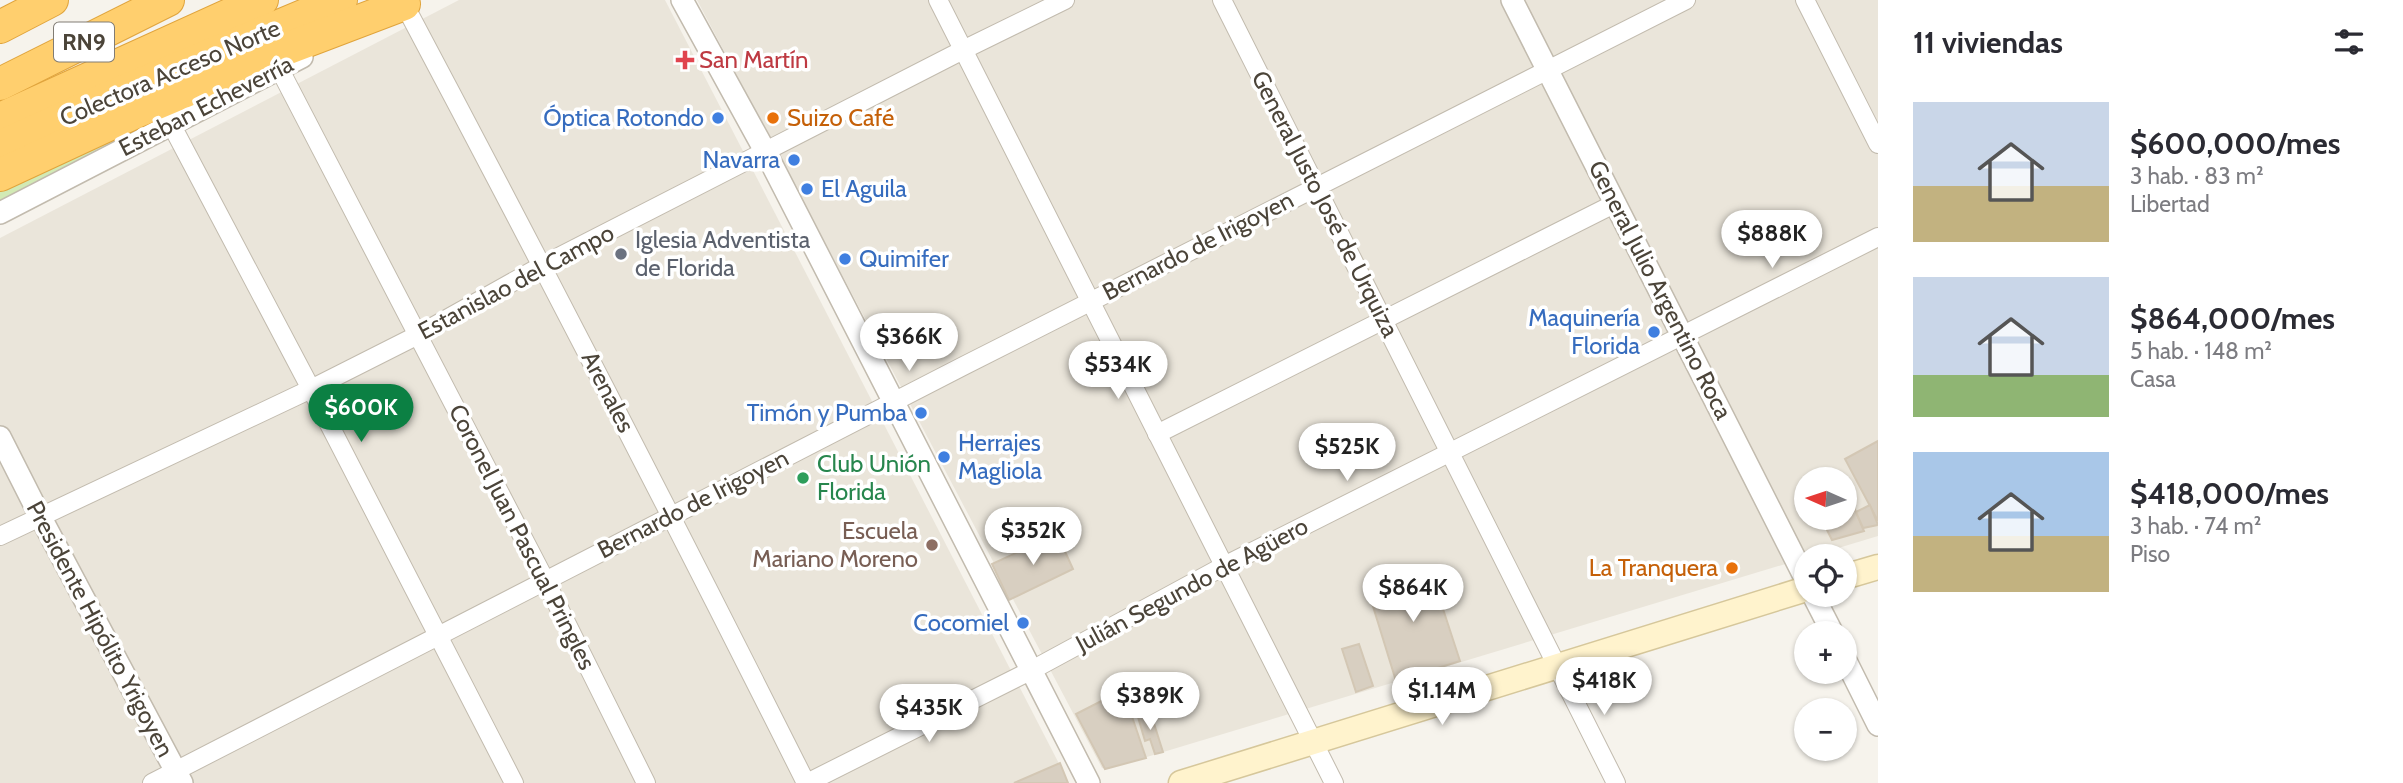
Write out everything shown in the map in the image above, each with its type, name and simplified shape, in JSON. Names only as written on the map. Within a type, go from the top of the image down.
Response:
[{"type":"highway","name":"RN9","points":[[0,27],[52,0]]},
{"type":"highway","name":"RN9","points":[[0,84],[168,0]]},
{"type":"highway","points":[[0,119],[262,0]]},
{"type":"highway","name":"Colectora Acceso Norte","points":[[0,147],[341,0]]},
{"type":"highway","points":[[0,175],[138,111],[283,50],[408,2]]},
{"type":"main road","points":[[1857,573],[1878,567]]},
{"type":"main road","points":[[1181,783],[1794,593]]},
{"type":"street","points":[[682,0],[765,151],[1089,783]]},
{"type":"street","points":[[938,0],[1334,783]]},
{"type":"street","name":"Estanislao del Campo","points":[[0,536],[311,389],[418,335],[543,265],[1065,0]]},
{"type":"street","name":"General Justo José de Urquiza","points":[[1222,0],[1616,783]]},
{"type":"street","name":"General Julio Argentino Roca","points":[[1512,0],[1794,556]]},
{"type":"street","name":"Bernardo de Irigoyen","points":[[152,783],[179,777],[438,635],[671,514],[1686,0]]},
{"type":"street","points":[[1805,0],[1878,144]]},
{"type":"street","name":"Esteban Echeverría","points":[[0,213],[408,2]]},
{"type":"street","name":"Arenales","points":[[408,2],[807,783]]},
{"type":"street","name":"Coronel Juan Pascual Pringles","points":[[279,68],[545,580],[646,783]]},
{"type":"street","points":[[171,124],[514,783]]},
{"type":"street","points":[[1157,434],[1616,203]]},
{"type":"street","name":"Julián Segundo de Agüero","points":[[807,783],[1032,670],[1224,566],[1878,237]]},
{"type":"street","name":"Presidente Hipólito Yrigoyen","points":[[0,437],[179,777]]},
{"type":"street","points":[[1857,683],[1878,725]]},
{"type":"shaded area","points":[[459,0],[665,0],[1069,783],[0,783],[0,238]]},
{"type":"shaded area","points":[[697,0],[1878,0],[1878,536],[1852,544],[1794,544],[1794,561],[1107,769],[1102,768]]},
{"type":"green space","points":[[201,98],[0,202],[0,182]]},
{"type":"building","points":[[1878,441],[1878,521],[1857,482],[1857,467],[1849,467],[1845,459]]},
{"type":"building","points":[[1870,505],[1878,525],[1863,528],[1857,512]]},
{"type":"building","points":[[1857,515],[1864,531],[1832,540],[1827,530],[1857,530]]},
{"type":"building","points":[[1057,534],[1073,569],[1009,600],[992,564]]},
{"type":"building","points":[[1429,566],[1460,661],[1396,681],[1367,587]]},
{"type":"building","points":[[1359,644],[1373,686],[1356,692],[1342,649]]},
{"type":"building","points":[[1123,690],[1146,758],[1105,769],[1076,714]]},
{"type":"building","points":[[1151,714],[1163,752],[1155,754],[1150,739],[1145,741],[1138,717]]},
{"type":"building","points":[[1060,763],[1068,783],[1014,783]]},
{"type":"place","name":"San Martín","points":[[685,60]]},
{"type":"place","name":"Óptica Rotondo","points":[[718,118]]},
{"type":"place","name":"Suizo Café","points":[[773,118]]},
{"type":"place","name":"Navarra","points":[[794,160]]},
{"type":"place","name":"El Aguila","points":[[807,189]]},
{"type":"place","name":"Iglesia Adventista de Florida","points":[[621,254]]},
{"type":"place","name":"Quimifer","points":[[845,259]]},
{"type":"place","name":"Maquinería Florida","points":[[1654,332]]},
{"type":"place","name":"Timón y Pumba","points":[[921,413]]},
{"type":"place","name":"Herrajes Magliola","points":[[944,457]]},
{"type":"place","name":"Club Unión Florida","points":[[803,478]]},
{"type":"place","name":"Escuela Mariano Moreno","points":[[932,545]]},
{"type":"place","name":"La Tranquera","points":[[1732,568]]},
{"type":"place","name":"Cocomiel","points":[[1023,623]]}]
